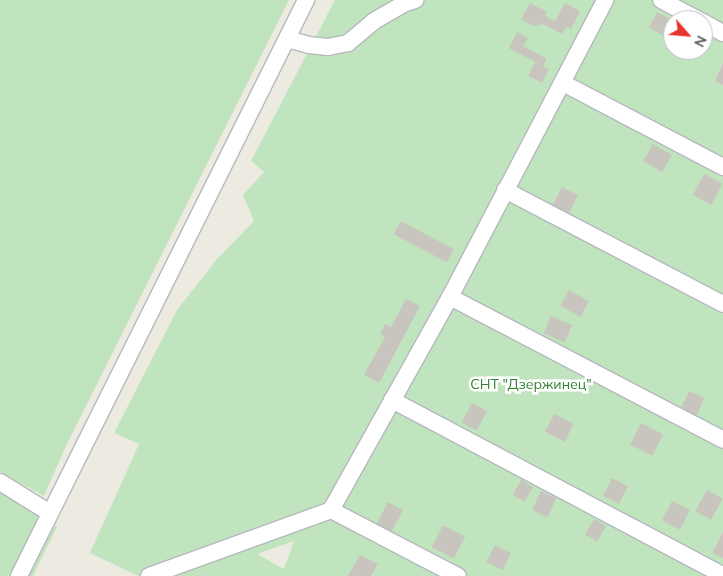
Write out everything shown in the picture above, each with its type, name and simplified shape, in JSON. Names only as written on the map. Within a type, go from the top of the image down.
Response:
[{"type":"street","points":[[19,576],[306,0]]},
{"type":"street","points":[[287,39],[309,45],[328,47],[348,43],[374,21],[403,4],[415,0]]},
{"type":"street","points":[[149,576],[331,510],[450,297],[605,0]]},
{"type":"street","points":[[661,0],[680,10]]},
{"type":"street","points":[[563,83],[723,167]]},
{"type":"street","points":[[505,190],[723,304]]},
{"type":"street","points":[[450,297],[723,440]]},
{"type":"street","points":[[392,400],[723,575]]},
{"type":"street","points":[[0,482],[50,513]]},
{"type":"street","points":[[331,510],[458,576]]},
{"type":"green space","points":[[0,0],[289,0],[65,448],[44,496],[0,472]]},
{"type":"green space","name":"СНТ \"Дзержинец\"","points":[[335,0],[723,0],[723,576],[138,576],[90,553],[139,444],[114,433],[177,310],[217,259],[254,221],[243,195],[264,172],[251,161]],"holes":[[[294,541],[284,569],[257,554]]]},
{"type":"green space","points":[[0,491],[57,527],[33,576],[0,576]]},
{"type":"building","points":[[530,3],[547,12],[545,16],[555,21],[565,3],[580,11],[571,29],[566,27],[562,34],[541,23],[539,26],[536,24],[535,27],[521,20]]},
{"type":"building","points":[[657,12],[663,15],[663,35],[649,28]]},
{"type":"building","points":[[517,32],[528,38],[523,46],[547,59],[543,66],[549,69],[542,83],[528,76],[535,62],[509,48]]},
{"type":"building","points":[[723,63],[723,85],[715,81]]},
{"type":"building","points":[[653,144],[672,155],[662,172],[643,161]]},
{"type":"building","points":[[704,174],[723,184],[711,205],[693,195]]},
{"type":"building","points":[[562,187],[578,195],[567,217],[551,209]]},
{"type":"building","points":[[401,221],[454,249],[447,262],[394,234]]},
{"type":"building","points":[[569,290],[589,301],[580,317],[560,306]]},
{"type":"building","points":[[406,299],[420,306],[379,383],[364,375],[385,337],[380,334],[385,324],[391,327]]},
{"type":"building","points":[[551,316],[572,325],[565,342],[544,333]]},
{"type":"building","points":[[689,391],[704,398],[696,417],[680,410]]},
{"type":"building","points":[[472,403],[487,411],[477,430],[462,422]]},
{"type":"building","points":[[554,414],[574,424],[565,442],[545,432]]},
{"type":"building","points":[[641,423],[663,434],[652,456],[630,444]]},
{"type":"building","points":[[612,478],[628,486],[619,504],[603,496]]},
{"type":"building","points":[[521,480],[533,487],[525,502],[512,495]]},
{"type":"building","points":[[707,490],[723,499],[711,520],[695,511]]},
{"type":"building","points":[[541,491],[556,498],[548,517],[532,510]]},
{"type":"building","points":[[672,501],[690,510],[680,530],[662,521]]},
{"type":"building","points":[[388,502],[403,510],[391,532],[376,524]]},
{"type":"building","points":[[594,519],[606,526],[597,542],[585,535]]},
{"type":"building","points":[[443,525],[465,536],[454,559],[432,547]]},
{"type":"building","points":[[723,532],[723,558],[712,553]]},
{"type":"building","points":[[495,545],[511,553],[502,570],[486,562]]},
{"type":"building","points":[[360,555],[378,564],[371,576],[348,576]]}]
